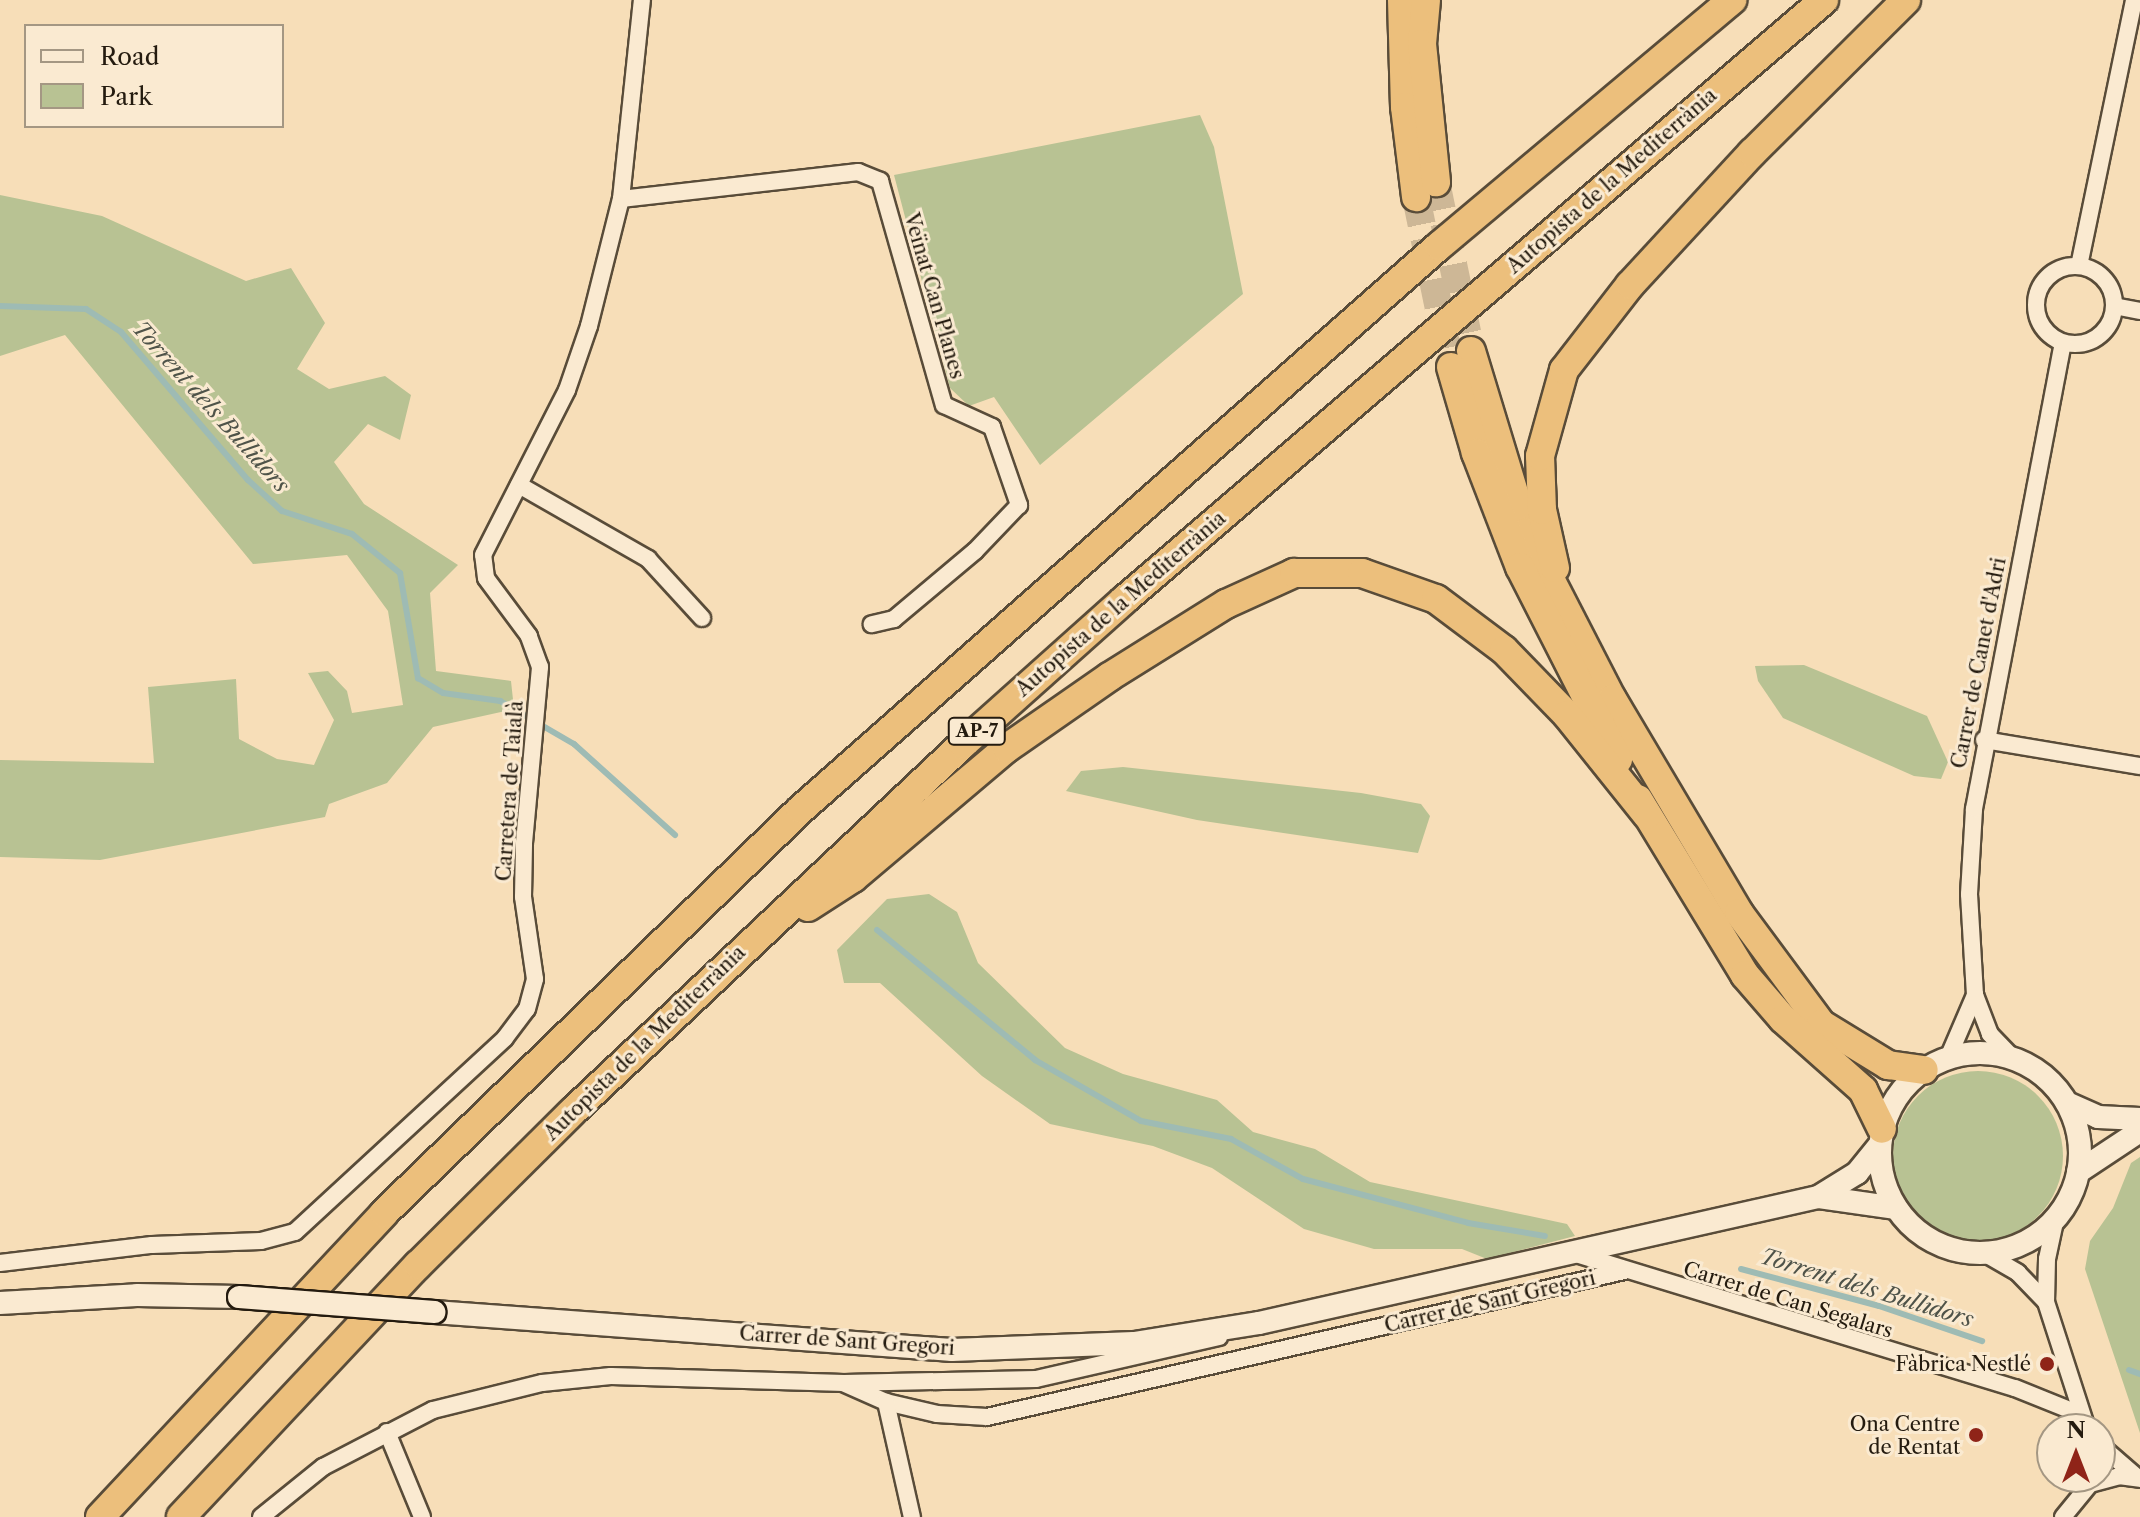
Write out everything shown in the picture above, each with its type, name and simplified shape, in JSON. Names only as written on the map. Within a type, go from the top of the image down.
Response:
[{"type":"highway","points":[[1402,0],[1405,107],[1426,190],[1422,44],[1426,0]]},
{"type":"highway","points":[[1538,163],[1701,0]]},
{"type":"highway","points":[[100,1517],[384,1213],[699,906],[911,708],[1538,163],[1732,0]]},
{"type":"highway","name":"Autopista de la Mediterrània","points":[[181,1517],[418,1265],[749,945],[1124,600],[1824,0]]},
{"type":"highway","points":[[1564,608],[1542,510],[1540,456],[1551,403],[1564,370],[1620,296],[1742,164],[1906,0]]},
{"type":"highway","points":[[1881,1137],[1863,1090],[1783,1019],[1745,975],[1647,815],[1520,567],[1476,453],[1461,359],[1526,532],[1564,608],[1612,699],[1775,969],[1821,1024],[1888,1065],[1936,1064]]},
{"type":"highway","points":[[749,945],[853,878],[1007,748],[1109,677],[1226,604],[1294,573],[1362,573],[1436,599],[1504,650],[1567,715],[1647,815]]},
{"type":"main road","points":[[1985,1053],[2014,1059],[2047,1078],[2067,1103],[2079,1137],[2078,1172],[2056,1217],[2024,1243],[1984,1253],[1934,1242],[1896,1208],[1882,1173],[1881,1137],[1898,1096],[1936,1064],[1985,1053]]},
{"type":"main road","points":[[2067,1103],[2098,1117],[2140,1119]]},
{"type":"main road","points":[[2078,1172],[2140,1131]]},
{"type":"main road","name":"Carrer de Sant Gregori","points":[[0,1303],[137,1295],[239,1297],[952,1350],[1134,1343],[1259,1323],[1818,1197],[1857,1173],[1881,1137]]},
{"type":"main road","name":"Carrer de Sant Gregori","points":[[1818,1197],[1896,1208]]},
{"type":"street","name":"Carretera de Taialà","points":[[0,1263],[152,1245],[248,1243],[295,1232],[315,1219],[520,1021],[535,979],[523,897],[529,756],[540,667],[533,642],[494,592],[483,564],[485,550],[567,390],[621,199],[642,0]]},
{"type":"street","points":[[2079,266],[2134,0]]},
{"type":"street","name":"Veïnat Can Planes","points":[[621,199],[858,172],[880,181],[944,405],[992,427],[1019,505],[975,551],[894,619],[872,624]]},
{"type":"street","points":[[2079,266],[2108,284],[2114,306],[2098,337],[2063,343],[2042,328],[2035,304],[2044,280],[2054,272],[2079,266]]},
{"type":"street","points":[[2114,306],[2140,311]]},
{"type":"street","name":"Carrer de Canet d'Adri","points":[[2014,1059],[1990,1034],[1975,995],[1969,894],[1984,740],[2063,343]]},
{"type":"street","points":[[519,485],[648,559],[702,618]]},
{"type":"street","points":[[1984,740],[2140,766]]},
{"type":"street","name":"Carrer de Canet d'Adri","points":[[1936,1064],[1975,995]]},
{"type":"street","points":[[2056,1217],[2047,1259],[2046,1302],[2081,1413]]},
{"type":"street","name":"Carrer de Can Segalars","points":[[1573,1253],[2015,1388],[2064,1413]]},
{"type":"street","points":[[1984,1253],[2018,1273],[2046,1302]]},
{"type":"street","name":"Carrer de Sant Gregori","points":[[844,1383],[886,1402],[964,1417],[1010,1413],[1624,1271]]},
{"type":"street","name":"Carrer de Sant Gregori","points":[[261,1517],[323,1467],[387,1432],[465,1399],[542,1383],[611,1376],[844,1383],[886,1379],[1024,1380],[1077,1373],[1186,1348],[1259,1323]]},
{"type":"street","points":[[886,1402],[912,1517]]},
{"type":"street","points":[[387,1432],[422,1517]]},
{"type":"street","points":[[2116,1459],[2140,1479]]},
{"type":"street","points":[[2116,1477],[2140,1479]]},
{"type":"street","points":[[2063,1517],[2078,1493]]},
{"type":"green space","points":[[1200,115],[1214,147],[1243,294],[1040,465],[994,397],[969,406],[950,388],[894,175]]},
{"type":"green space","points":[[0,195],[102,216],[246,281],[291,268],[325,323],[297,369],[329,389],[385,376],[411,395],[400,440],[368,424],[334,462],[364,504],[458,565],[430,593],[436,671],[511,681],[514,709],[433,727],[387,783],[329,804],[325,817],[100,860],[0,857],[0,760],[154,763],[148,687],[236,679],[239,739],[277,759],[314,765],[334,720],[308,673],[328,671],[347,691],[352,713],[403,705],[388,611],[347,555],[253,564],[65,335],[0,356]]},
{"type":"green space","points":[[1804,665],[1927,716],[1948,762],[1941,779],[1914,776],[1783,718],[1758,681],[1755,666]]},
{"type":"green space","points":[[1123,767],[1361,793],[1421,804],[1430,816],[1418,853],[1197,820],[1066,791],[1081,771]]},
{"type":"green space","points":[[929,894],[957,912],[978,963],[1065,1048],[1123,1074],[1217,1100],[1253,1132],[1315,1149],[1370,1182],[1567,1224],[1575,1236],[1487,1259],[1462,1249],[1374,1249],[1304,1229],[1212,1168],[1153,1146],[1050,1124],[982,1076],[880,983],[844,983],[837,950],[887,899]]},
{"type":"green space","points":[[1978,1071],[2011,1077],[2038,1096],[2057,1123],[2063,1156],[2057,1189],[2038,1216],[2011,1235],[1978,1241],[1945,1235],[1918,1216],[1899,1189],[1893,1156],[1899,1123],[1918,1096],[1945,1077]]},
{"type":"green space","points":[[2140,1157],[2140,1433],[2085,1269],[2090,1241],[2113,1208],[2131,1163]]},
{"type":"waterway","name":"Torrent dels Bullidors","points":[[0,306],[86,309],[121,332],[248,480],[282,511],[352,534],[400,573],[418,678],[443,693],[500,701],[574,744],[675,835]]},
{"type":"waterway","name":"Torrent dels Bullidors","points":[[877,930],[1035,1060],[1141,1121],[1231,1139],[1303,1179],[1468,1223],[1545,1236]]},
{"type":"waterway","name":"Torrent dels Bullidors","points":[[1741,1269],[1879,1306],[1982,1341]]},
{"type":"waterway","name":"Torrent dels Bullidors","points":[[2129,1370],[2140,1374]]},
{"type":"tunnel","points":[[1436,182],[1471,351]]},
{"type":"tunnel","points":[[1416,197],[1451,367]]},
{"type":"place","name":"Fàbrica Nestlé","points":[[2047,1364]]},
{"type":"place","name":"Ona Centre de Rentat","points":[[1976,1435]]}]
